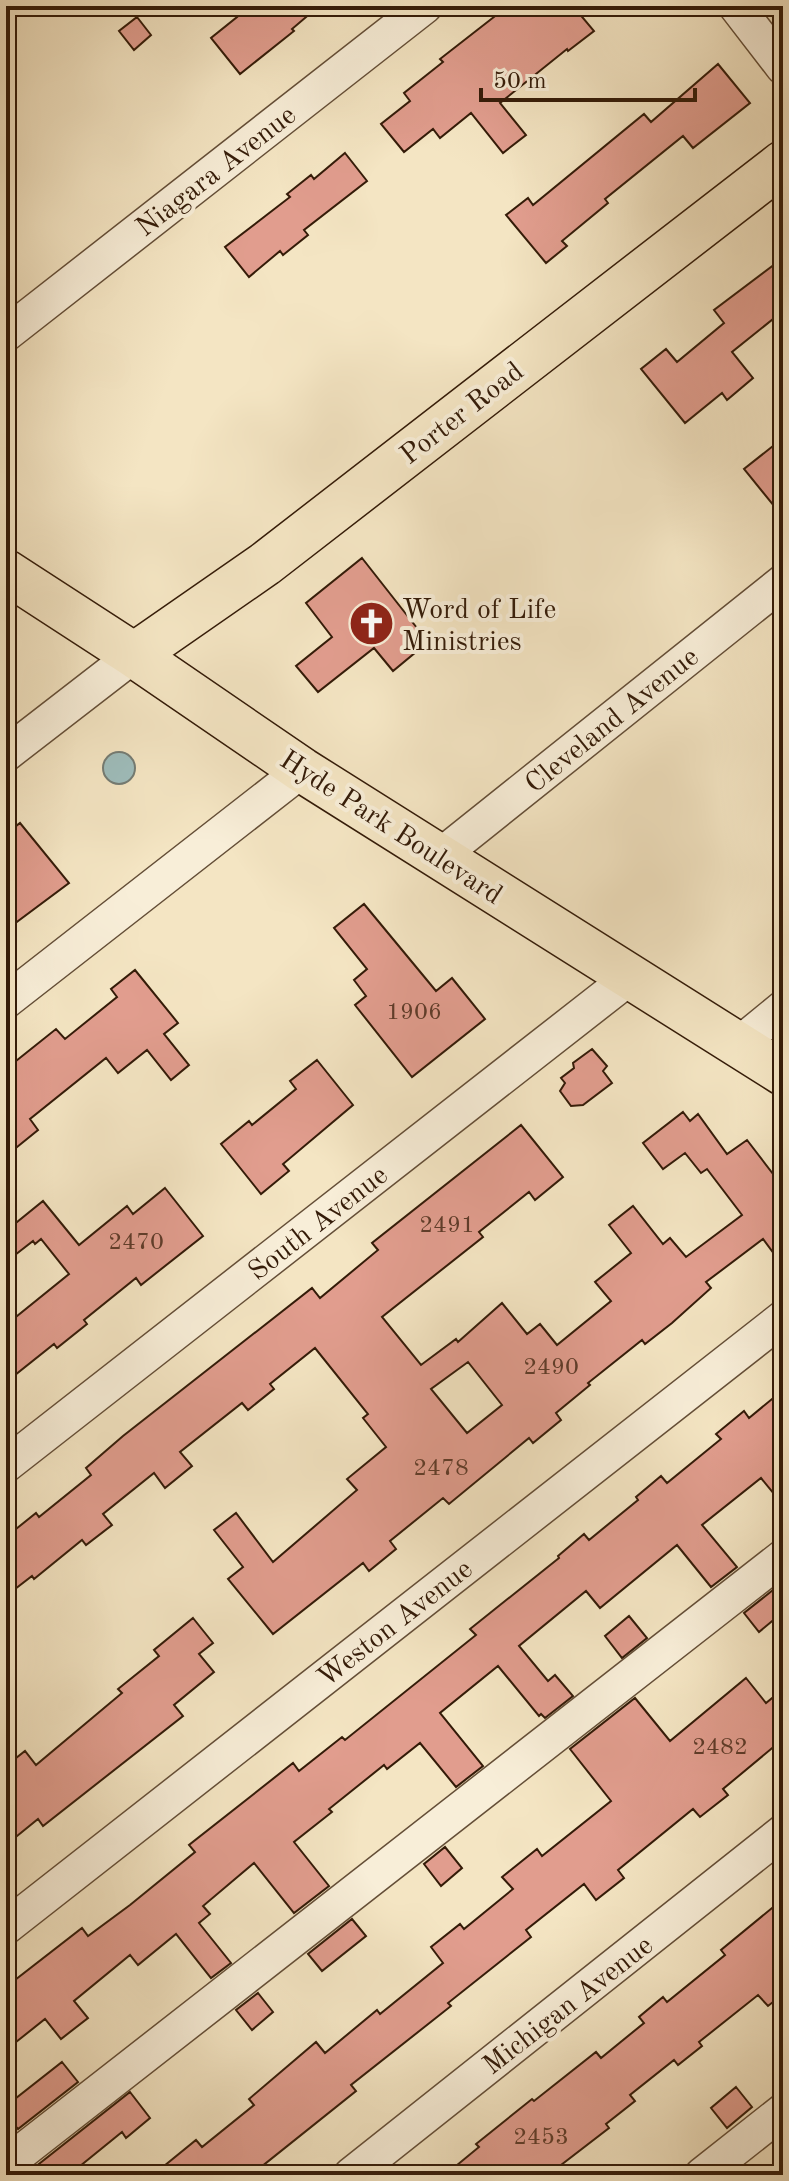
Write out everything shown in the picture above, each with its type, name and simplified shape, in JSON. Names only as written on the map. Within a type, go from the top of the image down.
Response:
[{"type":"main road","name":"Porter Road","points":[[134,655],[265,564],[783,163]]},
{"type":"main road","name":"Hyde Park Boulevard","points":[[6,572],[302,770],[783,1073]]},
{"type":"street","name":"Niagara Avenue","points":[[6,334],[425,6]]},
{"type":"street","points":[[736,6],[783,67]]},
{"type":"street","name":"Cleveland Avenue","points":[[439,857],[783,582]]},
{"type":"street","points":[[6,754],[134,655]]},
{"type":"street","points":[[6,1001],[302,770]]},
{"type":"street","name":"South Avenue","points":[[6,1465],[629,978]]},
{"type":"street","points":[[739,1044],[783,1008]]},
{"type":"street","name":"Weston Avenue","points":[[6,1927],[783,1318]]},
{"type":"street","points":[[6,2164],[783,1557]]},
{"type":"street","name":"Michigan Avenue","points":[[351,2175],[783,1832]]},
{"type":"street","points":[[702,2175],[783,2111]]},
{"type":"water","points":[[119,752],[131,756],[135,768],[131,780],[119,784],[107,780],[103,768],[107,756]]},
{"type":"building","points":[[228,6],[319,6],[292,29],[294,31],[240,74],[211,38],[237,17]]},
{"type":"building","points":[[508,6],[573,6],[594,31],[500,103],[526,135],[503,153],[471,113],[440,138],[433,129],[404,152],[381,124],[410,101],[404,93],[443,62],[440,59]]},
{"type":"building","points":[[137,17],[151,35],[134,50],[119,31]]},
{"type":"building","points":[[718,64],[750,103],[693,148],[683,136],[605,199],[608,203],[562,241],[567,246],[546,263],[506,215],[528,198],[533,205],[644,114],[651,122]]},
{"type":"building","points":[[345,153],[367,181],[304,230],[308,235],[283,255],[280,251],[249,277],[225,247],[290,197],[287,194],[311,175],[314,179]]},
{"type":"building","points":[[783,258],[783,311],[732,352],[753,378],[727,400],[722,393],[685,423],[641,369],[666,349],[677,362],[724,323],[714,310]]},
{"type":"building","points":[[783,438],[783,517],[744,469]]},
{"type":"building","name":"Word of Life Ministries","points":[[362,558],[428,642],[393,671],[374,648],[318,692],[296,666],[332,637],[306,603]]},
{"type":"building","points":[[20,823],[69,883],[6,930],[6,834]]},
{"type":"building","points":[[364,904],[436,991],[452,978],[485,1019],[412,1077],[355,1005],[366,996],[354,980],[367,969],[334,928]]},
{"type":"building","points":[[135,970],[178,1023],[164,1034],[189,1065],[171,1080],[147,1050],[118,1073],[106,1058],[30,1119],[38,1130],[6,1156],[6,1069],[56,1029],[65,1039],[117,997],[111,989]]},
{"type":"building","points":[[592,1049],[607,1066],[603,1071],[612,1083],[583,1105],[571,1106],[560,1091],[565,1083],[561,1078],[574,1068],[573,1063]]},
{"type":"building","points":[[317,1060],[353,1105],[283,1164],[289,1171],[261,1194],[221,1144],[249,1121],[252,1125],[296,1089],[290,1081]]},
{"type":"building","points":[[683,1112],[690,1121],[698,1114],[727,1154],[747,1140],[783,1187],[783,1266],[763,1239],[706,1282],[711,1288],[672,1323],[645,1344],[642,1340],[588,1383],[590,1385],[556,1413],[561,1420],[533,1443],[529,1438],[449,1504],[443,1498],[390,1541],[396,1549],[369,1571],[363,1563],[273,1634],[228,1579],[243,1567],[214,1530],[236,1513],[273,1562],[357,1490],[347,1479],[386,1447],[363,1418],[368,1414],[315,1348],[270,1384],[274,1389],[248,1410],[242,1403],[180,1452],[192,1466],[165,1488],[154,1473],[103,1514],[112,1525],[86,1545],[82,1540],[34,1579],[32,1576],[6,1596],[6,1537],[36,1513],[39,1517],[91,1475],[86,1468],[123,1436],[312,1288],[320,1298],[378,1250],[372,1243],[521,1125],[563,1177],[535,1200],[529,1192],[479,1232],[483,1237],[382,1317],[421,1365],[456,1339],[458,1342],[502,1303],[527,1334],[540,1324],[557,1345],[611,1301],[595,1282],[631,1253],[609,1225],[633,1206],[663,1244],[670,1238],[686,1257],[742,1215],[707,1169],[701,1173],[685,1153],[663,1169],[643,1143]],"holes":[[[468,1362],[502,1405],[467,1433],[431,1389]]]},
{"type":"building","points":[[165,1188],[203,1236],[141,1285],[136,1278],[84,1320],[87,1324],[57,1348],[54,1344],[15,1375],[6,1363],[6,1325],[69,1274],[41,1239],[35,1244],[33,1241],[6,1262],[6,1231],[43,1201],[79,1245],[127,1206],[133,1214]]},
{"type":"building","points":[[783,1390],[783,1505],[761,1478],[702,1525],[737,1567],[711,1587],[677,1545],[600,1608],[586,1591],[519,1646],[548,1681],[555,1675],[573,1696],[545,1718],[541,1714],[539,1716],[498,1666],[440,1713],[483,1766],[456,1787],[420,1743],[387,1769],[384,1765],[294,1842],[329,1886],[294,1913],[254,1863],[203,1906],[210,1914],[199,1923],[231,1963],[211,1978],[176,1934],[138,1965],[130,1955],[74,2001],[88,2018],[61,2039],[45,2019],[6,2050],[6,1987],[82,1928],[88,1936],[130,1905],[195,1852],[189,1845],[293,1763],[299,1771],[342,1737],[345,1740],[476,1635],[470,1629],[559,1558],[584,1534],[589,1540],[638,1500],[636,1497],[661,1476],[667,1483],[721,1439],[716,1434],[744,1411],[749,1418]]},
{"type":"building","points":[[783,1582],[783,1612],[759,1632],[744,1613]]},
{"type":"building","points":[[629,1616],[647,1638],[622,1658],[605,1636]]},
{"type":"building","points":[[193,1618],[213,1643],[199,1654],[214,1672],[174,1705],[183,1716],[43,1826],[38,1819],[6,1845],[6,1766],[25,1751],[36,1765],[122,1693],[118,1689],[159,1656],[154,1650]]},
{"type":"building","points":[[746,1678],[766,1703],[783,1689],[783,1739],[723,1789],[728,1795],[700,1817],[693,1809],[618,1870],[624,1878],[596,1900],[584,1884],[526,1930],[531,1937],[448,2003],[451,2006],[351,2085],[356,2091],[251,2175],[153,2175],[196,2140],[202,2147],[254,2105],[249,2099],[316,2042],[325,2053],[377,2010],[380,2014],[443,1963],[431,1947],[460,1924],[464,1929],[513,1889],[502,1877],[537,1849],[542,1856],[611,1801],[570,1749],[635,1698],[670,1741]]},
{"type":"building","points":[[445,1847],[462,1868],[441,1886],[424,1864]]},
{"type":"building","points":[[783,1899],[783,1994],[768,2006],[758,1995],[699,2042],[702,2046],[678,2065],[674,2060],[630,2095],[635,2101],[606,2124],[609,2128],[548,2175],[445,2175],[479,2147],[476,2144],[532,2099],[534,2101],[596,2052],[601,2058],[644,2023],[639,2017],[663,1997],[667,2002],[725,1955],[721,1950]]},
{"type":"building","points":[[352,1919],[366,1936],[322,1971],[308,1954]]},
{"type":"building","points":[[258,1993],[273,2012],[252,2030],[236,2010]]},
{"type":"building","points":[[62,2062],[78,2082],[18,2129],[6,2114],[6,2106]]},
{"type":"building","points":[[736,2087],[752,2107],[727,2128],[711,2108]]},
{"type":"building","points":[[130,2092],[150,2118],[126,2138],[122,2132],[69,2175],[25,2175]]},
{"type":"place","name":"Word of Life Ministries","points":[[371,624]]}]
